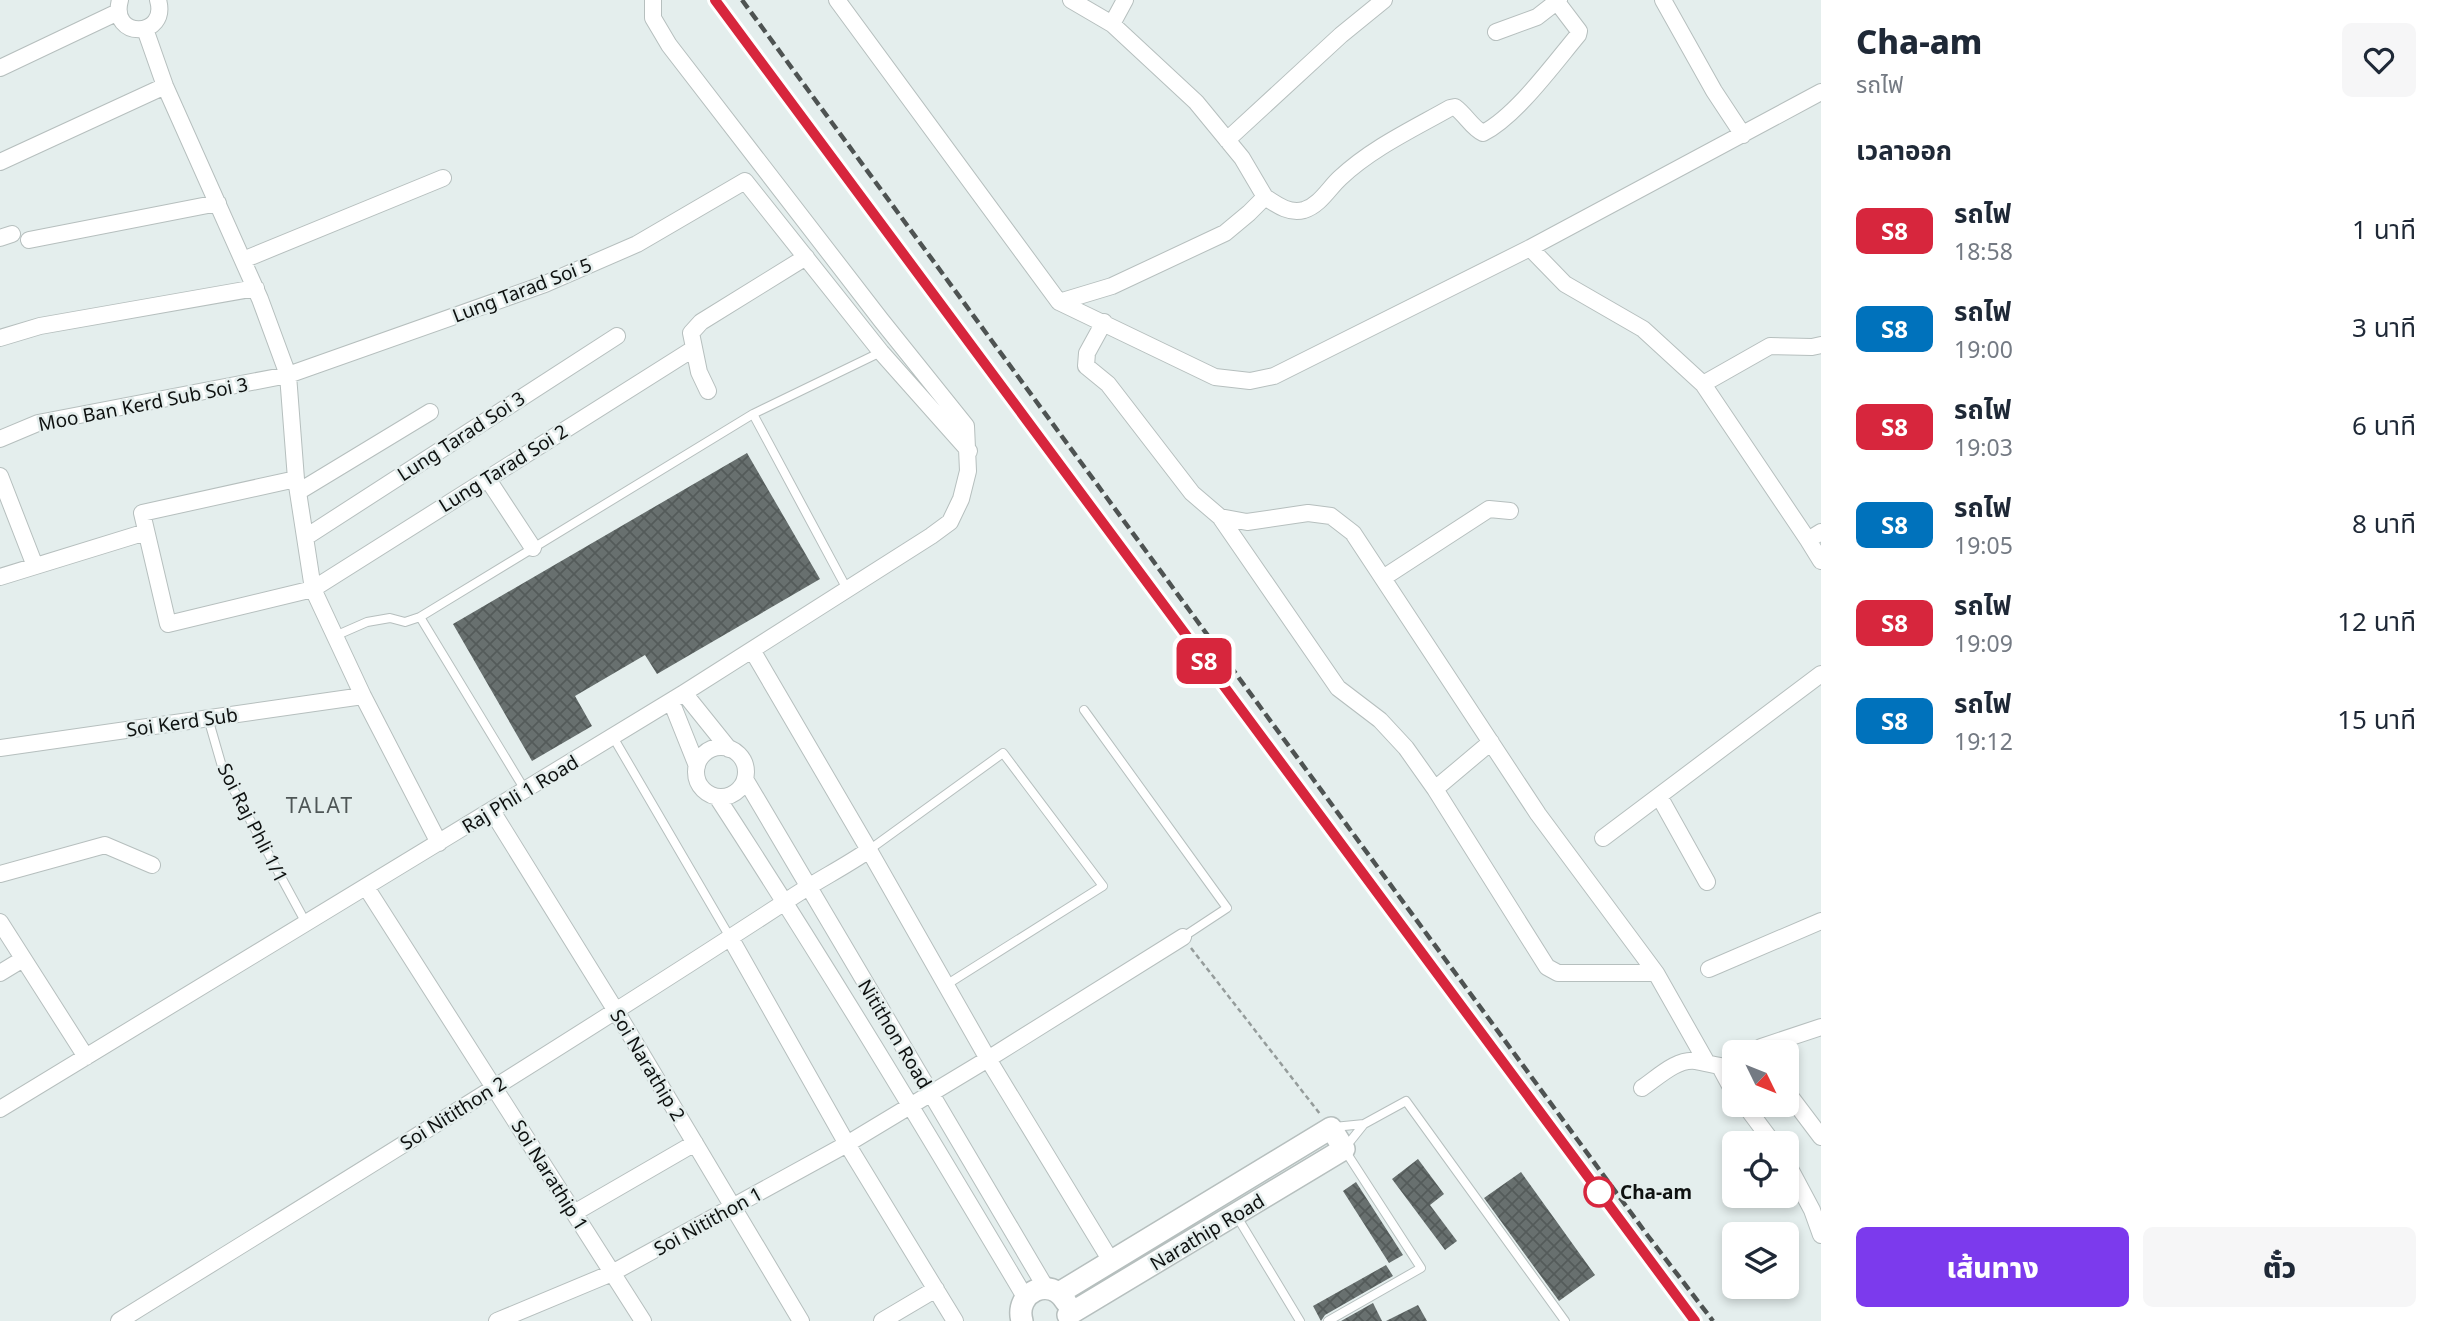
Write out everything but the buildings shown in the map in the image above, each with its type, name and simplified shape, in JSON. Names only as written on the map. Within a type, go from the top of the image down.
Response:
[{"type":"street","points":[[0,68],[119,6],[120,19],[127,27],[145,29],[158,18],[158,0]]},
{"type":"street","name":"Raj Phli 1 Road","points":[[0,1109],[678,697],[950,522],[961,499],[968,471],[966,426],[669,45],[653,18],[653,0]]},
{"type":"street","points":[[837,0],[1059,302],[1215,377],[1250,381],[1274,376],[1530,248],[1821,92]]},
{"type":"street","points":[[1071,0],[1112,24],[1196,102],[1256,178],[1265,197],[1284,209],[1306,210],[1360,162],[1390,141],[1450,108],[1455,107],[1461,111],[1483,133],[1492,128],[1523,99],[1579,31],[1558,1],[1536,17],[1496,32]]},
{"type":"street","points":[[1112,24],[1125,0]]},
{"type":"street","points":[[1227,140],[1340,35],[1384,0]]},
{"type":"street","points":[[1663,0],[1714,91],[1743,135]]},
{"type":"street","points":[[145,29],[165,86],[256,288],[288,375],[297,486],[313,589],[363,696],[439,843]]},
{"type":"street","points":[[0,162],[165,86]]},
{"type":"street","points":[[243,260],[443,178]]},
{"type":"street","name":"Lung Tarad Soi 5","points":[[288,375],[545,284],[637,244],[745,181],[806,257]]},
{"type":"street","points":[[1059,302],[1112,286],[1224,233],[1265,197]]},
{"type":"street","points":[[29,240],[218,203]]},
{"type":"street","points":[[1530,248],[1565,284],[1643,328],[1703,384],[1814,536],[1821,561]]},
{"type":"street","points":[[708,391],[699,372],[691,333],[701,322],[806,257],[881,352],[969,452]]},
{"type":"street","points":[[0,338],[40,326],[256,288]]},
{"type":"street","points":[[1104,322],[1087,353],[1086,366],[1108,384],[1192,493],[1220,517],[1338,688],[1380,720],[1406,748],[1435,789],[1547,967],[1558,973],[1656,973]]},
{"type":"street","name":"Lung Tarad Soi 3","points":[[306,537],[617,336]]},
{"type":"street","points":[[1703,384],[1770,346],[1821,345]]},
{"type":"street","name":"Lung Tarad Soi 2","points":[[146,532],[168,624],[313,589],[693,349]]},
{"type":"street","name":"Moo Ban Kerd Sub Soi 3","points":[[0,439],[38,423],[288,375]]},
{"type":"street","points":[[0,577],[146,532],[142,513],[297,486],[429,412]]},
{"type":"street","points":[[0,476],[35,566]]},
{"type":"street","points":[[487,478],[533,548]]},
{"type":"street","points":[[1383,578],[1489,509],[1510,512]]},
{"type":"street","points":[[1220,517],[1247,522],[1308,513],[1331,516],[1353,533],[1538,814],[1656,973],[1720,1065]]},
{"type":"street","points":[[752,650],[988,1059],[1111,1261]]},
{"type":"street","points":[[1603,838],[1821,674]]},
{"type":"street","name":"Soi Kerd Sub","points":[[0,748],[363,696]]},
{"type":"street","points":[[678,697],[742,759],[745,766],[745,779],[739,789],[733,794],[717,797],[703,789],[696,775],[697,766],[700,759],[713,749],[729,749]]},
{"type":"street","points":[[678,697],[697,766]]},
{"type":"street","points":[[1435,789],[1491,742]]},
{"type":"street","name":"Nitithon Road","points":[[745,779],[930,1094],[1052,1291]]},
{"type":"street","points":[[1659,796],[1707,882]]},
{"type":"street","name":"Nitithon Road","points":[[717,797],[911,1105],[1019,1314]]},
{"type":"street","name":"Soi Narathip 2","points":[[492,811],[616,1011],[801,1321]]},
{"type":"street","points":[[0,874],[105,845],[152,866]]},
{"type":"street","name":"Soi Nitithon 2","points":[[119,1321],[495,1088],[869,850]]},
{"type":"street","name":"Soi Narathip 1","points":[[366,887],[643,1321]]},
{"type":"street","points":[[1709,969],[1821,921]]},
{"type":"street","points":[[0,922],[86,1057]]},
{"type":"street","name":"Soi Nitithon 1","points":[[497,1321],[522,1316],[612,1273],[847,1144],[1183,937]]},
{"type":"street","points":[[731,939],[847,1144],[955,1321]]},
{"type":"street","points":[[0,974],[23,959]]},
{"type":"street","points":[[1782,1040],[1821,1027]]},
{"type":"street","points":[[1642,1088],[1684,1061],[1720,1065]]},
{"type":"street","points":[[1799,1108],[1821,1137]]},
{"type":"street","points":[[1331,1128],[1344,1149]]},
{"type":"street","name":"Narathip Road","points":[[1019,1314],[1034,1290],[1052,1291],[1111,1261],[1331,1128]]},
{"type":"street","points":[[574,1213],[695,1143]]},
{"type":"street","name":"Narathip Road","points":[[1068,1318],[1344,1149]]},
{"type":"street","points":[[1799,1186],[1821,1235]]},
{"type":"street","points":[[1223,1193],[1236,1215]]},
{"type":"street","points":[[882,1321],[936,1289]]},
{"type":"street","points":[[1052,1291],[1067,1303],[1068,1318]]},
{"type":"lane","points":[[335,636],[367,622],[390,618],[405,622],[421,617],[753,414],[881,352]]},
{"type":"lane","points":[[753,414],[847,589]]},
{"type":"lane","points":[[421,617],[526,790]]},
{"type":"lane","points":[[1084,709],[1227,908],[1183,937]]},
{"type":"lane","name":"Soi Raj Phli 1/1","points":[[208,718],[223,770],[306,924]]},
{"type":"lane","points":[[613,737],[731,939]]},
{"type":"lane","points":[[869,850],[1003,753],[1103,886],[946,985]]},
{"type":"lane","points":[[1331,1128],[1364,1124],[1406,1101],[1565,1321]]},
{"type":"lane","points":[[1328,1321],[1421,1269],[1344,1149],[1364,1124]]},
{"type":"lane","points":[[1236,1215],[1300,1321]]},
{"type":"path","points":[[1183,937],[1331,1128]]},
{"type":"railway","points":[[715,0],[1695,1321]]},
{"type":"railway","points":[[742,0],[1713,1321]]},
{"type":"train","name":"S8","points":[[715,0],[1695,1321]]},
{"type":"place","name":"Cha-am","points":[[1599,1192]]},
{"type":"district","name":"TALAT","points":[[320,806]]}]
